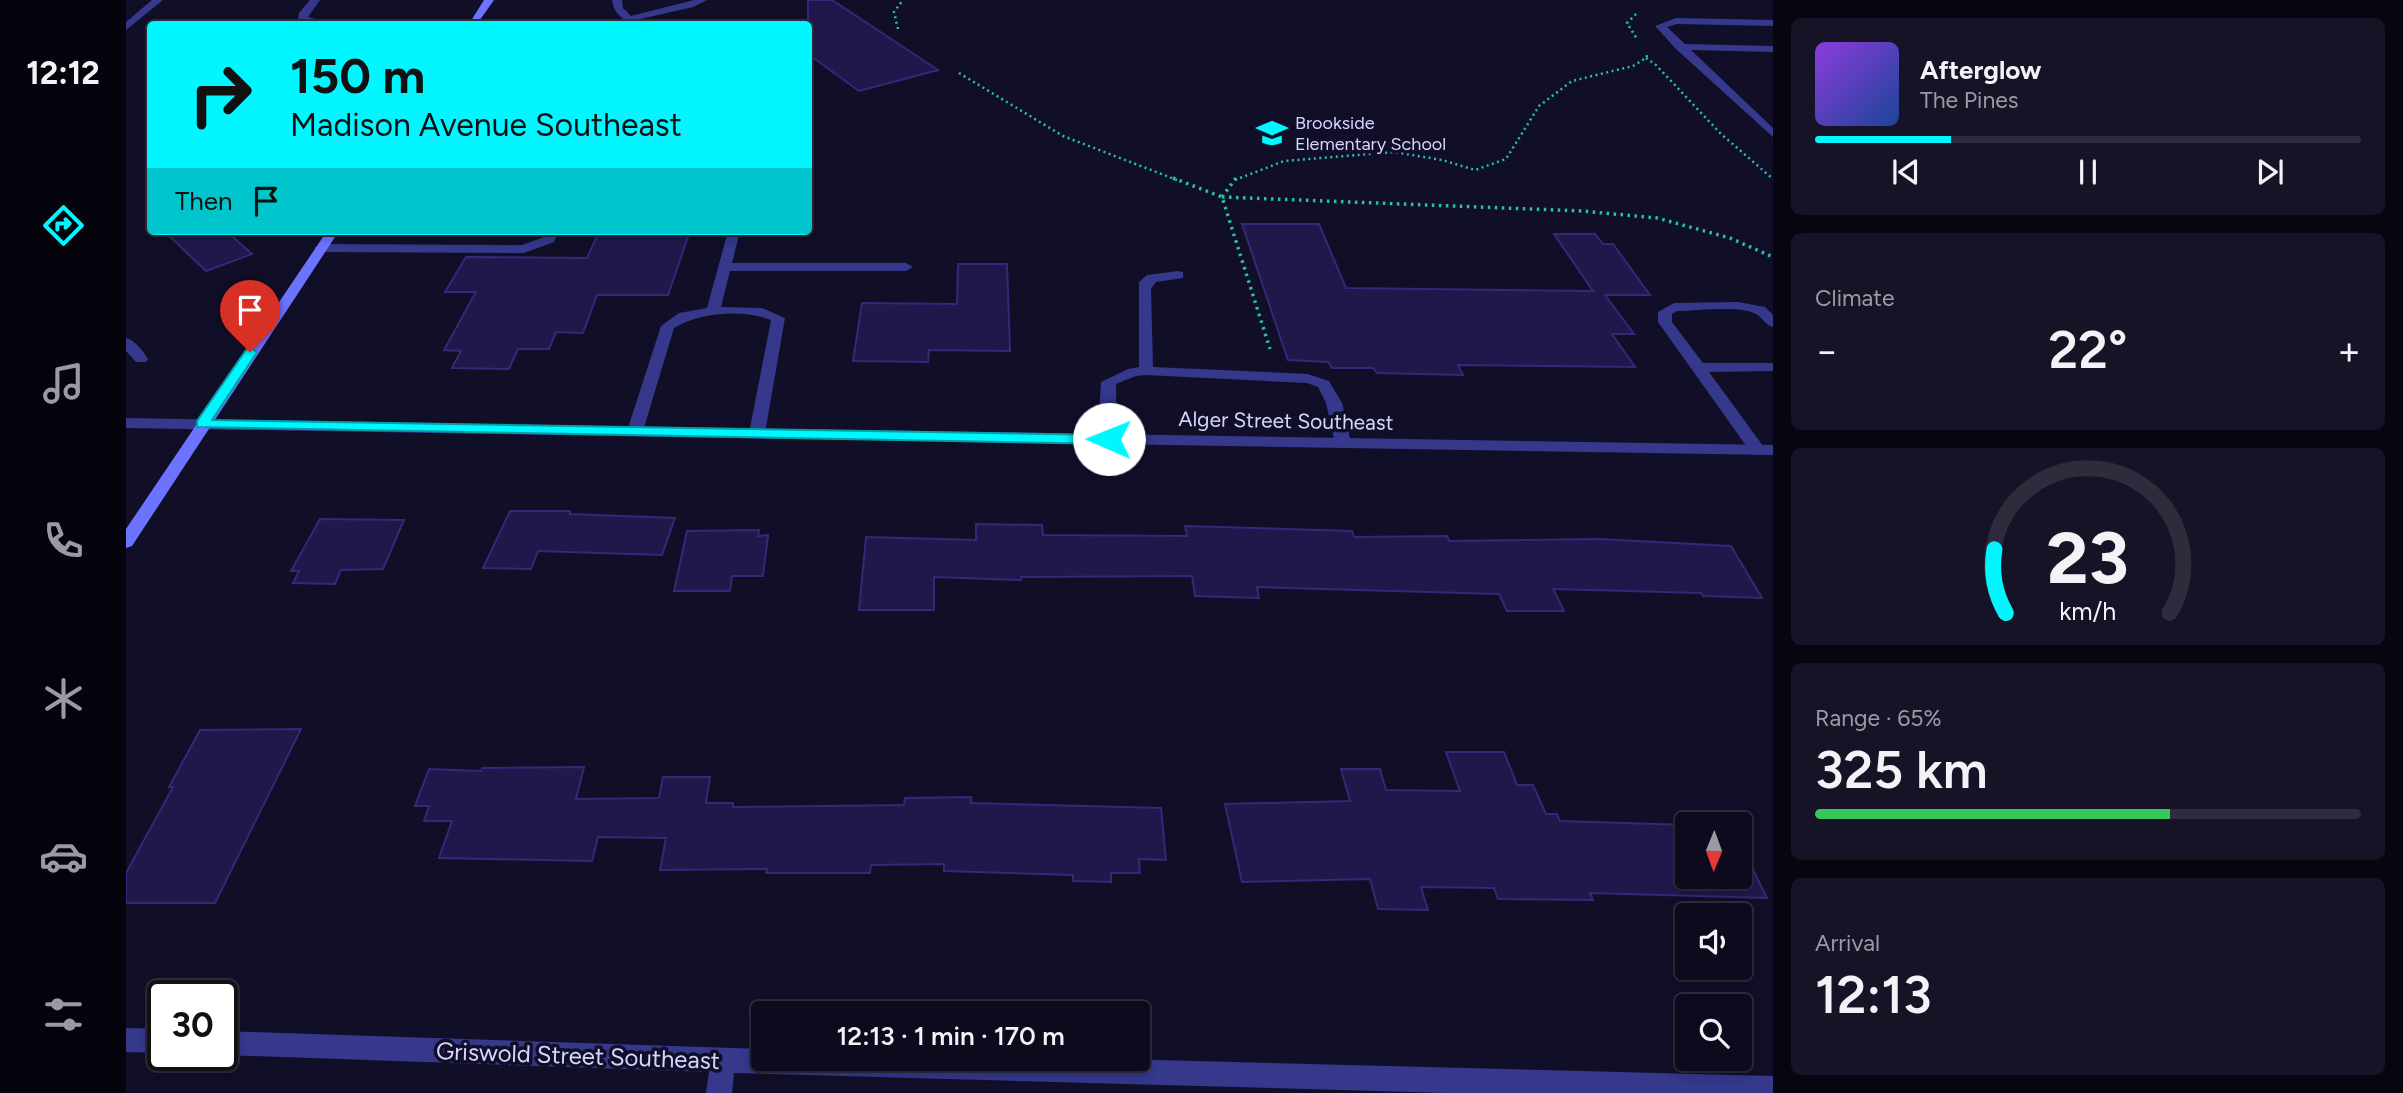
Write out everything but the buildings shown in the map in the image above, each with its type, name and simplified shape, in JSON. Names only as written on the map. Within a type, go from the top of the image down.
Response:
[{"type":"street","points":[[126,27],[158,0]]},
{"type":"street","points":[[311,21],[303,19],[304,13],[315,0]]},
{"type":"street","points":[[474,21],[489,0]]},
{"type":"street","points":[[617,0],[618,9],[631,21]]},
{"type":"street","points":[[635,21],[702,0]]},
{"type":"street","points":[[1773,23],[1676,21],[1660,26],[1773,134]]},
{"type":"street","points":[[1680,47],[1773,49]]},
{"type":"street","points":[[126,542],[329,235]]},
{"type":"street","points":[[321,248],[524,249],[550,239],[552,235]]},
{"type":"street","points":[[713,311],[733,235]]},
{"type":"street","points":[[725,267],[906,267]]},
{"type":"street","points":[[1146,371],[1146,282],[1153,278],[1178,275]]},
{"type":"street","points":[[1766,450],[1698,368],[1665,322],[1665,312],[1674,306],[1738,306],[1760,310],[1773,323]]},
{"type":"street","points":[[635,432],[668,326],[684,316],[713,311],[762,312],[778,317],[757,433]]},
{"type":"street","points":[[126,342],[141,359]]},
{"type":"street","points":[[1698,368],[1773,367]]},
{"type":"street","points":[[1109,439],[1109,382],[1133,372],[1146,371],[1308,379],[1324,384],[1334,403],[1343,443]]},
{"type":"street","name":"Alger Street Southeast","points":[[126,423],[1766,450]]},
{"type":"street","points":[[126,1040],[147,1041]]},
{"type":"street","name":"Griswold Street Southeast","points":[[238,1044],[1638,1089],[1773,1089]]},
{"type":"street","points":[[719,1093],[723,1061]]},
{"type":"path","points":[[898,29],[894,12],[903,0]]},
{"type":"path","points":[[1640,42],[1627,23],[1629,18],[1641,12]]},
{"type":"path","points":[[1222,197],[1236,178],[1284,161],[1318,157],[1394,152],[1442,160],[1475,170],[1506,159],[1539,106],[1572,81],[1625,69],[1646,58],[1648,50]]},
{"type":"path","points":[[1646,58],[1656,65],[1720,133],[1773,179]]},
{"type":"path","points":[[959,73],[1063,136],[1222,197],[1581,211],[1657,218],[1730,238],[1773,257]]},
{"type":"path","points":[[1222,197],[1273,359]]},
{"type":"place","name":"Brookside Elementary School","points":[[1272,133]]},
{"type":"route","points":[[250,352],[202,424],[1109,439]]}]
